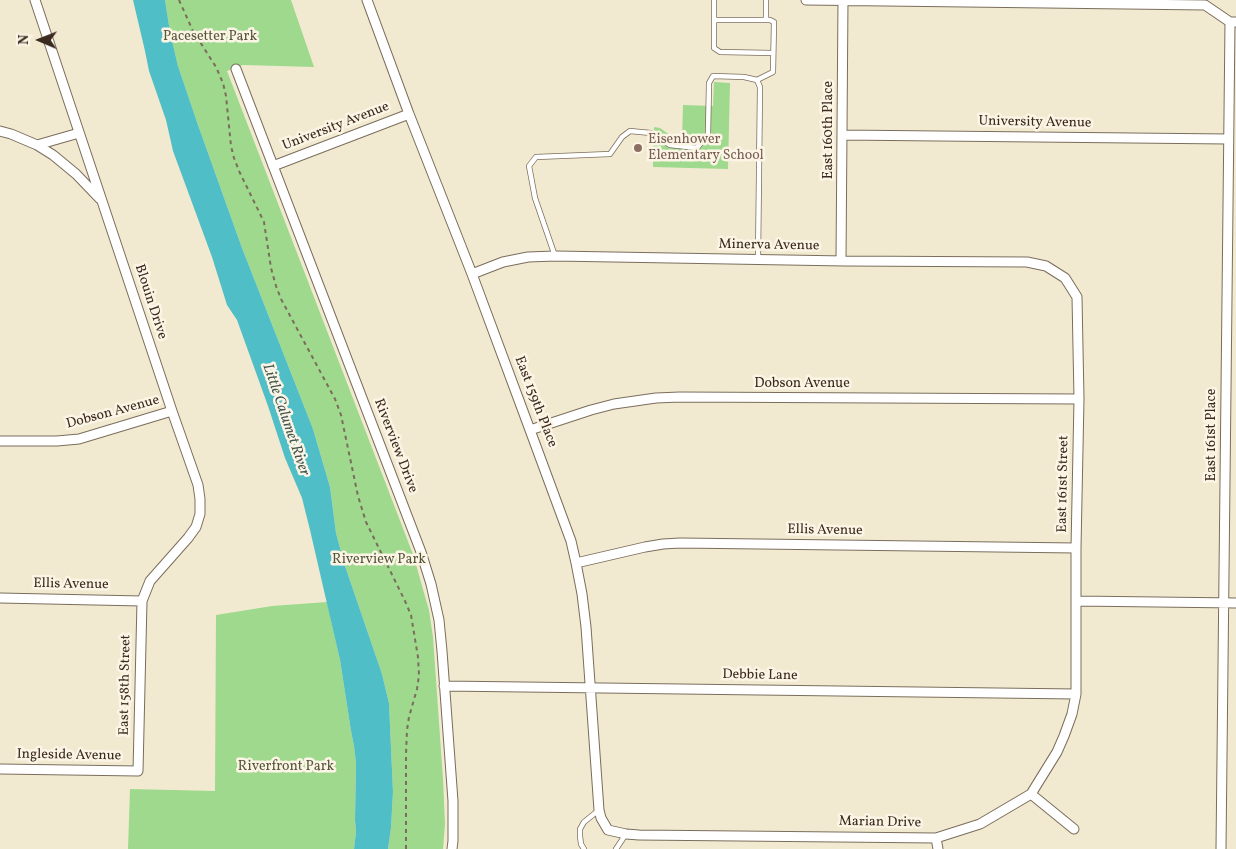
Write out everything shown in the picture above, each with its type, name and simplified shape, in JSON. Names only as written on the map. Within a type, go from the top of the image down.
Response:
[{"type":"street","name":"Blouin Drive","points":[[34,0],[198,485],[200,514],[196,527],[150,581],[142,600]]},
{"type":"street","name":"East 159th Place","points":[[366,0],[472,274],[563,518],[576,563],[586,627],[599,810],[608,830]]},
{"type":"street","points":[[806,0],[1206,5],[1233,22]]},
{"type":"street","name":"East 160th Place","points":[[841,261],[843,0]]},
{"type":"street","name":"East 161st Place","points":[[1221,849],[1228,139],[1233,22]]},
{"type":"street","name":"Riverview Drive","points":[[236,69],[431,584],[439,620],[452,801],[452,849]]},
{"type":"street","name":"University Avenue","points":[[273,166],[409,114]]},
{"type":"street","points":[[0,131],[37,145],[65,164],[102,200]]},
{"type":"street","points":[[37,145],[79,133]]},
{"type":"street","name":"University Avenue","points":[[842,135],[1228,139]]},
{"type":"street","name":"Minerva Avenue","points":[[472,274],[503,262],[528,257],[555,256],[1027,262],[1046,266],[1065,278]]},
{"type":"street","name":"East 161st Street","points":[[1065,278],[1078,297],[1076,694]]},
{"type":"street","name":"Dobson Avenue","points":[[530,430],[606,406],[634,400],[656,398],[1078,399]]},
{"type":"street","name":"Dobson Avenue","points":[[0,441],[79,439],[172,411]]},
{"type":"street","name":"Ellis Avenue","points":[[576,563],[645,547],[680,543],[1076,548]]},
{"type":"street","name":"Ellis Avenue","points":[[0,598],[142,600]]},
{"type":"street","name":"East 158th Street","points":[[138,771],[142,600]]},
{"type":"street","points":[[1077,601],[1236,603]]},
{"type":"street","name":"Debbie Lane","points":[[444,686],[1076,694]]},
{"type":"street","name":"Marian Drive","points":[[608,830],[626,834],[936,838],[980,824],[1031,794],[1064,736],[1072,714],[1076,694]]},
{"type":"street","name":"Ingleside Avenue","points":[[0,769],[138,771]]},
{"type":"street","points":[[1031,794],[1074,829]]},
{"type":"street","points":[[936,838],[938,849]]},
{"type":"lane","points":[[714,0],[714,48],[720,52],[773,53]]},
{"type":"lane","points":[[766,0],[766,20]]},
{"type":"lane","points":[[555,256],[535,198],[529,166],[536,157],[610,154],[622,137],[630,132],[651,133],[670,145],[697,148],[708,134],[709,83],[714,76],[744,77],[757,80],[773,72],[774,22],[766,20],[714,20]]},
{"type":"lane","points":[[757,80],[760,87],[758,259]]},
{"type":"lane","points":[[584,849],[581,844],[580,829],[584,822],[599,810]]},
{"type":"lane","points":[[616,849],[626,834]]},
{"type":"path","points":[[179,0],[193,31],[216,67],[223,83],[234,158],[264,222],[276,286],[281,299],[335,399],[345,430],[363,516],[406,601],[411,615],[419,674],[407,730],[406,849]]},
{"type":"green space","name":"Riverview Park","points":[[165,0],[291,0],[314,67],[243,65],[227,71],[414,557],[429,610],[433,637],[443,779],[445,824],[443,849],[388,849],[393,792],[389,703],[382,674],[344,563],[336,533],[330,487],[313,429],[242,248],[198,125],[178,66]]},
{"type":"green space","points":[[714,82],[730,83],[728,169],[653,167],[654,127],[660,128],[671,136],[682,140],[683,105],[713,106]]},
{"type":"green space","name":"Riverfront Park","points":[[327,602],[340,660],[356,763],[356,832],[354,849],[128,849],[130,789],[215,791],[216,615],[272,606]]},
{"type":"water","name":"Little Calumet River","points":[[133,0],[165,0],[178,66],[198,125],[242,248],[313,429],[330,487],[336,533],[344,563],[382,674],[389,703],[393,792],[388,849],[354,849],[356,832],[356,763],[354,746],[340,660],[302,498],[285,458],[237,320],[227,305],[212,257],[173,151],[166,120],[149,71]]},
{"type":"place","name":"Eisenhower Elementary School","points":[[638,148]]},
{"type":"park label","name":"Pacesetter Park","points":[[210,37]]}]
